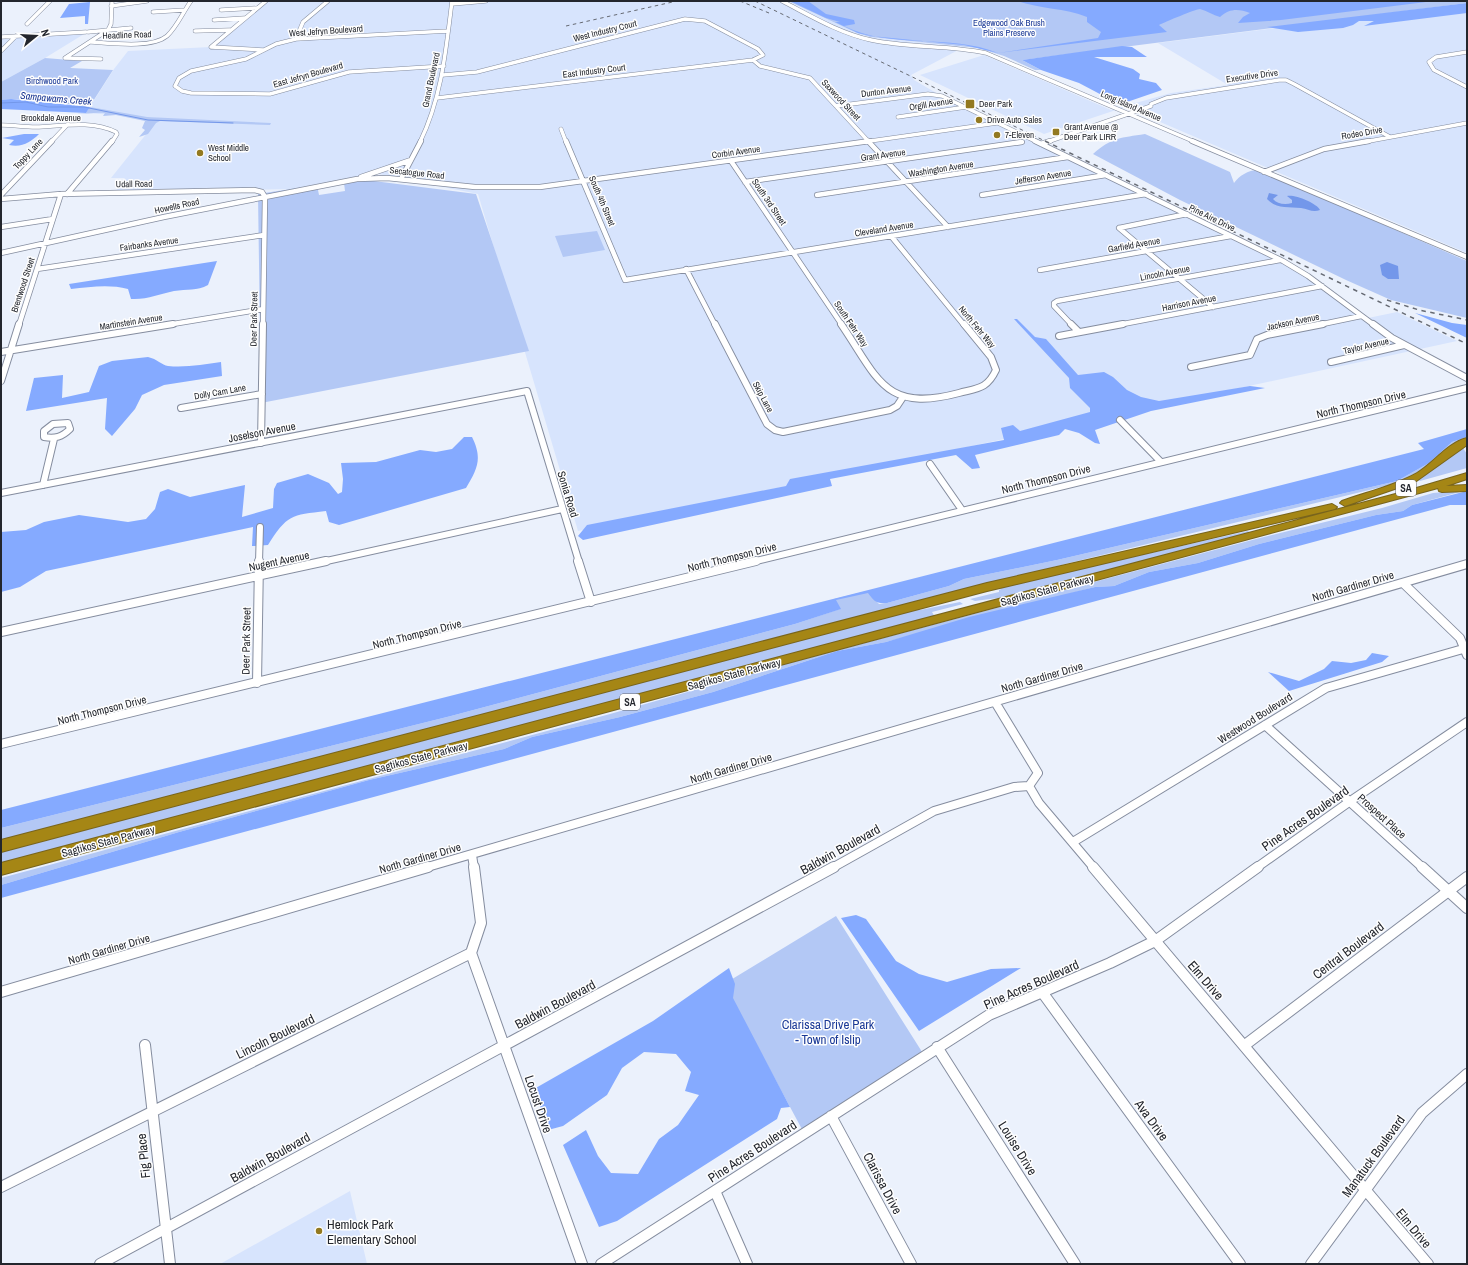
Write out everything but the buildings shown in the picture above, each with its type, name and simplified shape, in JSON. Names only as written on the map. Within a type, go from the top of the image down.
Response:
[{"type":"highway","points":[[1345,503],[1414,479],[1432,467],[1450,450],[1467,441]]},
{"type":"highway","name":"Sagtikos State Parkway","points":[[1,846],[962,593],[1400,490],[1467,471]]},
{"type":"highway","name":"Sagtikos State Parkway","points":[[1,869],[1404,495],[1467,476]]},
{"type":"highway","points":[[1404,495],[1444,489],[1467,488]]},
{"type":"street","points":[[27,24],[50,1]]},
{"type":"street","points":[[101,60],[65,58],[92,42],[108,30],[111,24],[112,1]]},
{"type":"street","points":[[111,6],[147,1]]},
{"type":"street","name":"Headline Road","points":[[92,42],[138,43],[163,39],[191,1]]},
{"type":"street","points":[[264,50],[210,46],[266,1]]},
{"type":"street","points":[[296,39],[296,32],[301,24],[328,1]]},
{"type":"street","points":[[468,4],[481,1]]},
{"type":"street","points":[[452,3],[468,4],[486,1]]},
{"type":"street","name":"Long Island Avenue","points":[[782,1],[851,34],[864,38],[887,42],[959,48],[986,53],[1467,257]]},
{"type":"street","name":"Grand Boulevard","points":[[401,179],[433,113],[443,75],[452,3]]},
{"type":"street","points":[[221,10],[257,8]]},
{"type":"street","points":[[153,12],[185,10]]},
{"type":"street","points":[[214,20],[245,18]]},
{"type":"street","name":"West Industry Court","points":[[443,75],[477,72],[685,19],[704,21],[758,50],[763,55],[753,60]]},
{"type":"street","points":[[1,37],[131,28]]},
{"type":"street","points":[[195,31],[230,30]]},
{"type":"street","name":"West Jefryn Boulevard","points":[[210,66],[242,60],[276,44],[296,39],[448,31]]},
{"type":"street","points":[[1,51],[16,36]]},
{"type":"street","points":[[1467,52],[1436,57],[1429,62],[1434,70],[1467,87]]},
{"type":"street","name":"East Industry Court","points":[[437,98],[753,60]]},
{"type":"street","name":"Saxwood Street","points":[[753,60],[760,66],[810,78],[948,227]]},
{"type":"street","name":"East Jefryn Boulevard","points":[[210,66],[186,73],[176,80],[175,86],[182,91],[191,93],[261,95],[281,92],[349,72],[444,66]]},
{"type":"street","name":"Executive Drive","points":[[1122,111],[1184,94],[1286,80],[1390,136]]},
{"type":"street","name":"Dunton Avenue","points":[[836,106],[925,94],[938,94]]},
{"type":"street","name":"Pine Aire Drive","points":[[938,94],[1280,260],[1322,286],[1361,316],[1404,345],[1467,378]]},
{"type":"street","name":"Executive Drive","points":[[1128,114],[1151,106],[1151,104]]},
{"type":"street","name":"Orgill Avenue","points":[[898,117],[966,107]]},
{"type":"street","points":[[1035,141],[1122,111]]},
{"type":"street","points":[[1041,144],[1128,114]]},
{"type":"street","name":"Corbin Avenue","points":[[475,187],[540,187],[584,182],[998,123]]},
{"type":"street","name":"Brookdale Avenue","points":[[1,125],[35,127],[68,124],[109,129],[116,132],[117,134],[67,194]]},
{"type":"street","name":"Toppy Lane","points":[[1,195],[68,124]]},
{"type":"street","name":"Rodeo Drive","points":[[1264,172],[1324,149],[1390,136],[1467,124]]},
{"type":"street","name":"South 4th Street","points":[[561,129],[625,280]]},
{"type":"street","name":"Grant Avenue","points":[[745,182],[1022,142]]},
{"type":"street","name":"Washington Avenue","points":[[817,196],[1068,157]]},
{"type":"street","points":[[357,179],[369,173],[396,166],[411,160]]},
{"type":"street","name":"South 3rd Street","points":[[731,161],[792,252]]},
{"type":"street","name":"Jefferson Avenue","points":[[982,195],[1106,175]]},
{"type":"street","name":"Secatogue Road","points":[[357,179],[401,179],[475,187]]},
{"type":"street","name":"Howells Road","points":[[1,253],[164,216],[357,179]]},
{"type":"street","name":"Udall Road","points":[[1,199],[61,194],[254,190],[262,192],[265,197]]},
{"type":"street","name":"Brentwood Street","points":[[1,381],[61,194]]},
{"type":"street","name":"Cleveland Avenue","points":[[625,280],[1146,194]]},
{"type":"street","name":"Deer Park Street","points":[[261,443],[265,197]]},
{"type":"street","points":[[1187,214],[1119,228],[1213,307]]},
{"type":"street","points":[[1,227],[53,219]]},
{"type":"street","name":"Fairbanks Avenue","points":[[37,269],[264,235]]},
{"type":"street","name":"North Fehr Way","points":[[891,236],[991,357],[996,370],[991,381],[976,388],[936,397],[903,397]]},
{"type":"street","name":"Garfield Avenue","points":[[1040,270],[1232,236]]},
{"type":"street","name":"South Fehr Way","points":[[792,252],[882,384],[903,397]]},
{"type":"street","name":"Lincoln Avenue","points":[[1079,332],[1054,306],[1054,304],[1057,302],[1179,278],[1280,260]]},
{"type":"street","name":"Skip Lane","points":[[686,269],[767,424],[775,430],[783,432],[879,413],[897,406],[903,397]]},
{"type":"street","name":"Harrison Avenue","points":[[1059,336],[1322,286]]},
{"type":"street","name":"Martinstein Avenue","points":[[1,352],[263,309]]},
{"type":"street","name":"Jackson Avenue","points":[[1191,367],[1250,355],[1257,339],[1267,335],[1361,316]]},
{"type":"street","name":"Taylor Avenue","points":[[1331,362],[1404,345]]},
{"type":"street","name":"North Thompson Drive","points":[[1,744],[1467,388]]},
{"type":"street","name":"Joselson Avenue","points":[[1,493],[527,391]]},
{"type":"street","name":"Sonia Road","points":[[527,391],[590,602]]},
{"type":"street","name":"Dolly Cam Lane","points":[[181,408],[262,394]]},
{"type":"street","points":[[1120,420],[1161,462]]},
{"type":"street","points":[[43,485],[54,439]]},
{"type":"street","points":[[930,464],[962,510]]},
{"type":"street","name":"Nugent Avenue","points":[[1,632],[562,509]]},
{"type":"street","name":"Deer Park Street","points":[[257,683],[260,527]]},
{"type":"street","name":"North Gardiner Drive","points":[[1,992],[1467,564]]},
{"type":"street","points":[[1403,583],[1460,638],[1465,652]]},
{"type":"street","name":"Westwood Boulevard","points":[[1072,842],[1326,688],[1465,652]]},
{"type":"street","points":[[995,702],[1038,773],[1029,786]]},
{"type":"street","name":"Pine Acres Boulevard","points":[[601,1264],[989,1015],[1110,963],[1155,941],[1349,802],[1467,722]]},
{"type":"street","name":"Prospect Place","points":[[1265,725],[1467,908]]},
{"type":"street","name":"Elm Drive","points":[[1029,786],[1039,803],[1245,1045],[1428,1264]]},
{"type":"street","name":"Baldwin Boulevard","points":[[100,1264],[885,840],[934,811],[1014,787],[1029,786]]},
{"type":"street","points":[[471,953],[481,923],[472,855]]},
{"type":"street","name":"Central Boulevard","points":[[1245,1045],[1467,877]]},
{"type":"street","name":"Locust Drive","points":[[471,953],[582,1264]]},
{"type":"street","name":"Lincoln Boulevard","points":[[1,1187],[471,953]]},
{"type":"street","name":"Ava Drive","points":[[1042,992],[1240,1264]]},
{"type":"street","name":"Fig Place","points":[[145,1045],[170,1264]]},
{"type":"street","name":"Louise Drive","points":[[937,1047],[1075,1264]]},
{"type":"street","name":"Manatuck Boulevard","points":[[1311,1264],[1422,1113],[1467,1074]]},
{"type":"street","name":"Clarissa Drive","points":[[831,1116],[911,1264]]},
{"type":"street","points":[[715,1191],[747,1264]]},
{"type":"shaded area","points":[[266,1],[786,1],[867,37],[964,47],[911,75],[914,80],[938,94],[1276,258],[1368,318],[1397,312],[1457,341],[578,531],[478,194],[374,173],[292,189],[115,192],[125,178],[111,178],[159,118],[86,113],[114,69],[128,51],[211,47]]},
{"type":"shaded area","points":[[790,1],[808,1],[826,14],[854,20],[855,24],[844,26],[877,37],[858,33],[835,22],[840,22],[826,18]]},
{"type":"shaded area","points":[[1017,1],[1434,1],[1281,20],[1238,23],[1243,17],[1250,13],[1235,10],[1227,12],[1220,17],[1200,9],[1159,25],[1167,32],[998,53],[1098,38],[1101,32],[1087,22],[1087,17],[1079,14]]},
{"type":"shaded area","points":[[90,2],[88,24],[85,24],[85,16],[60,18],[69,4]]},
{"type":"shaded area","points":[[1467,3],[1467,13],[1364,26],[1374,21],[1359,21],[1353,25],[1343,28],[1298,32],[1267,27]]},
{"type":"shaded area","points":[[1467,4],[1467,253],[1125,107],[1044,134],[920,75],[984,55],[1111,110],[1171,93],[1228,85],[1158,43]]},
{"type":"shaded area","points":[[89,31],[45,58],[1,82],[1,36]]},
{"type":"shaded area","points":[[877,37],[925,41],[901,40]]},
{"type":"shaded area","points":[[925,41],[960,44],[979,47],[998,53],[964,45]]},
{"type":"shaded area","points":[[1122,46],[1132,47],[1147,57],[1094,57],[1133,69],[1140,74],[1139,79],[1156,83],[1162,90],[1127,102],[1115,102],[1079,83],[1041,70],[1022,60]]},
{"type":"shaded area","points":[[11,99],[90,107],[86,113],[1,109],[1,100]]},
{"type":"shaded area","points":[[24,134],[39,134],[33,140],[18,146],[9,145],[14,140],[2,138]]},
{"type":"shaded area","points":[[1269,193],[1278,195],[1273,199],[1279,203],[1292,203],[1292,200],[1287,196],[1295,196],[1310,202],[1320,210],[1313,211],[1301,208],[1278,206],[1267,199]]},
{"type":"shaded area","points":[[217,261],[208,285],[192,290],[174,291],[142,299],[131,299],[128,289],[121,287],[100,286],[71,289],[69,284]]},
{"type":"shaded area","points":[[1387,262],[1398,266],[1399,279],[1388,279],[1382,275],[1380,265]]},
{"type":"shaded area","points":[[1415,313],[1452,323],[1467,325],[1467,338]]},
{"type":"shaded area","points":[[1014,319],[1017,319],[1035,337],[1046,339],[1078,375],[1104,372],[1113,377],[1127,390],[1141,397],[1159,401],[1250,386],[1265,388],[1151,411],[1095,430],[1100,444],[1095,443],[1079,433],[1065,429],[1059,435],[975,455],[980,468],[972,469],[956,455],[830,479],[832,486],[583,540],[578,536],[587,525],[786,486],[790,479],[1004,440],[1001,428],[1013,425],[1020,431],[1090,412],[1090,408],[1070,388],[1069,378]]},
{"type":"shaded area","points":[[148,357],[168,366],[195,366],[221,362],[222,376],[164,385],[142,395],[135,409],[112,436],[105,429],[107,398],[26,411],[34,378],[63,375],[62,398],[89,392],[99,366],[112,361]]},
{"type":"shaded area","points":[[1467,429],[1467,437],[1452,442],[1429,463],[1397,481],[1057,560],[964,579],[949,586],[887,603],[880,603],[876,601],[868,593],[836,600],[841,609],[795,624],[451,716],[1,828],[1,810],[1424,449],[1418,443]]},
{"type":"shaded area","points":[[464,437],[472,437],[478,458],[476,469],[466,488],[339,525],[329,522],[326,511],[297,516],[285,522],[268,545],[252,546],[253,527],[46,571],[20,587],[1,592],[1,532],[26,530],[44,522],[79,515],[128,522],[146,519],[155,509],[160,492],[168,489],[190,497],[245,485],[242,517],[273,508],[274,489],[277,483],[308,474],[329,483],[338,494],[342,492],[343,479],[341,463],[376,462],[420,450],[436,452],[452,449]]},
{"type":"shaded area","points":[[1467,491],[1467,505],[1450,505],[1,898],[1,885],[179,832],[369,780],[504,749],[532,737],[620,717],[713,692],[837,651],[886,642],[969,617],[1095,587],[1114,586],[1149,572],[1198,563],[1259,544],[1376,515],[1403,511],[1412,505]]},
{"type":"shaded area","points":[[1372,653],[1389,656],[1382,662],[1289,691],[1268,672],[1299,681],[1324,669],[1332,661],[1351,663],[1366,660]]},
{"type":"shaded area","points":[[856,915],[866,919],[896,961],[919,974],[947,982],[991,969],[1021,968],[919,1031],[841,918]]},
{"type":"shaded area","points":[[729,968],[735,984],[733,998],[790,1107],[781,1108],[777,1119],[617,1221],[599,1227],[563,1145],[586,1130],[598,1156],[611,1173],[638,1174],[659,1139],[678,1125],[699,1095],[685,1091],[691,1072],[676,1054],[644,1052],[622,1068],[607,1095],[563,1126],[548,1130],[534,1089],[653,1021]]},
{"type":"shaded area","name":"Hemlock Park Elementary School","points":[[350,1191],[367,1264],[220,1264]]},
{"type":"green space","name":"Edgewood Oak Brush Plains Preserve","points":[[788,1],[1467,1],[1467,3],[1022,60],[1041,70],[1035,70],[1004,56],[978,48],[870,37],[857,33]]},
{"type":"green space","name":"Birchwood Park","points":[[45,58],[82,61],[70,68],[113,70],[90,106],[14,99],[1,100],[1,82]]},
{"type":"green space","points":[[90,107],[147,117],[271,123],[270,125],[160,121],[156,123],[148,134],[139,137],[145,130],[142,128],[145,121],[116,115],[103,116],[105,113],[76,114],[86,113]]},
{"type":"green space","points":[[1145,134],[1230,172],[1234,183],[1244,174],[1258,170],[1467,261],[1467,318],[1391,300],[1180,200],[1093,154],[1111,141]]},
{"type":"green space","points":[[366,180],[476,194],[529,351],[261,403],[258,194],[317,185],[319,195],[345,191],[344,183]]},
{"type":"green space","points":[[597,231],[605,250],[563,257],[555,236]]},
{"type":"green space","points":[[1467,437],[1467,439],[1449,447],[1431,464],[1398,483],[1069,563],[1,840],[1,828],[451,716],[795,624],[840,609],[834,599],[867,591],[879,604],[887,603],[949,586],[964,579],[1057,560],[1397,481],[1429,463],[1452,442]]},
{"type":"green space","points":[[1464,446],[1463,448],[1467,454],[1467,468],[1420,481],[1417,479]]},
{"type":"green space","points":[[1467,490],[1412,505],[1403,511],[1376,515],[1259,544],[1198,563],[1149,572],[1114,586],[1095,587],[886,642],[837,651],[713,692],[620,717],[532,737],[504,749],[369,780],[179,832],[1,885],[1,878],[610,714],[786,664],[1256,539],[1382,508],[1433,493]]},
{"type":"green space","points":[[1248,531],[1250,533],[1013,596],[975,601],[970,599],[999,592],[1001,589],[1000,587]]},
{"type":"green space","points":[[960,602],[963,604],[932,612],[935,617],[1,865],[1,850],[919,608],[920,610]]},
{"type":"green space","name":"Clarissa Drive Park - Town of Islip","points":[[836,916],[924,1055],[804,1133],[724,984]]},
{"type":"waterway","name":"Sampawams Creek","points":[[1,103],[26,102],[48,107],[84,107],[148,120],[233,123]]},
{"type":"railway","points":[[566,26],[677,1]]},
{"type":"railway","points":[[740,1],[769,13]]},
{"type":"railway","points":[[755,1],[1047,142]]},
{"type":"railway","points":[[1045,141],[1467,344]]},
{"type":"railway","points":[[1387,300],[1419,310],[1467,320]]},
{"type":"place","name":"Deer Park","points":[[970,104]]},
{"type":"place","name":"Drive Auto Sales","points":[[979,120]]},
{"type":"place","name":"Grant Avenue @ Deer Park LIRR","points":[[1056,132]]},
{"type":"place","name":"7-Eleven","points":[[997,135]]},
{"type":"place","name":"West Middle School","points":[[200,153]]},
{"type":"place","name":"Hemlock Park Elementary School","points":[[319,1231]]}]
